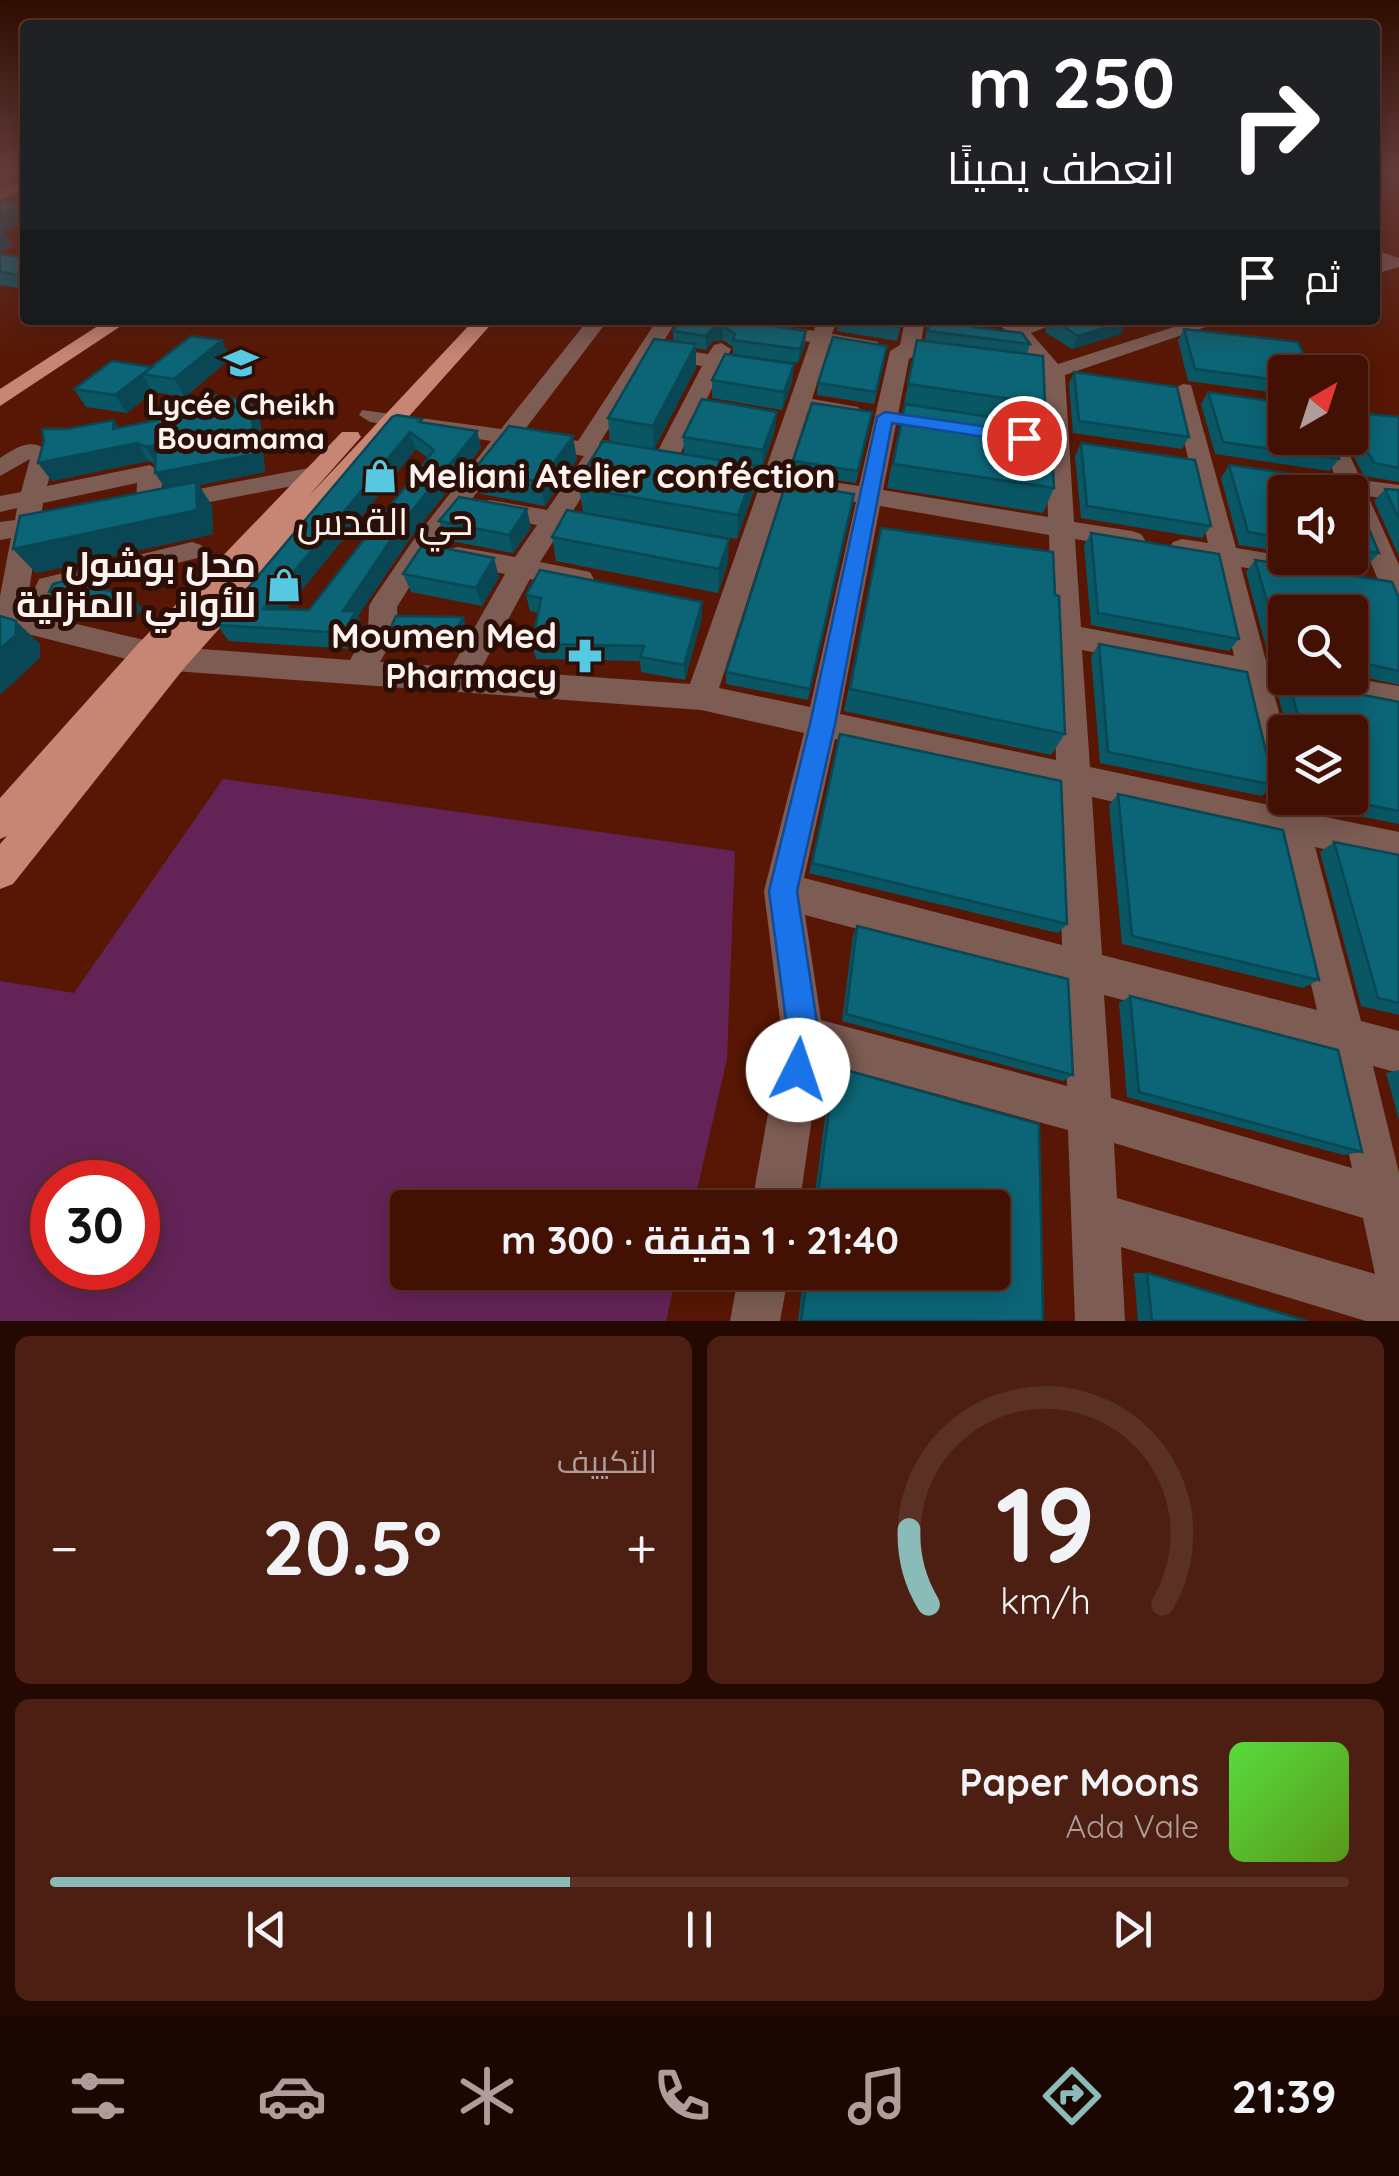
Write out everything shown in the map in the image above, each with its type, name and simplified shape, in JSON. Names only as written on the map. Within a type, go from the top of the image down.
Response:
[{"type":"main road","points":[[0,386],[92,325]]},
{"type":"main road","points":[[0,399],[112,325]]},
{"type":"main road","points":[[0,823],[382,417],[459,325]]},
{"type":"main road","points":[[0,872],[161,656],[314,475],[480,325]]},
{"type":"street","points":[[1380,257],[1394,263],[1380,267]]},
{"type":"street","points":[[358,674],[383,630],[383,606],[421,548],[594,325]]},
{"type":"street","points":[[459,682],[664,325]]},
{"type":"street","points":[[664,462],[734,325]]},
{"type":"street","points":[[780,325],[823,328],[912,353]]},
{"type":"street","points":[[777,1190],[804,1036],[783,891],[822,724],[867,496],[895,419],[912,353],[915,325]]},
{"type":"street","points":[[1010,325],[1054,372],[1100,1321]]},
{"type":"street","points":[[1054,372],[1194,325]]},
{"type":"street","points":[[1128,327],[1152,340]]},
{"type":"street","points":[[701,697],[721,607],[739,552],[774,479],[789,415],[809,375],[823,328]]},
{"type":"street","points":[[647,352],[809,375]]},
{"type":"street","points":[[1018,367],[1109,380]]},
{"type":"street","points":[[1182,390],[1226,556],[1268,659]]},
{"type":"street","points":[[691,405],[725,410]]},
{"type":"street","points":[[789,415],[895,419]]},
{"type":"street","points":[[382,417],[1268,563]]},
{"type":"street","points":[[0,468],[30,450],[43,457],[32,497],[13,530],[13,619]]},
{"type":"street","points":[[0,504],[150,473],[140,508],[314,475]]},
{"type":"street","points":[[1368,488],[1399,493]]},
{"type":"street","points":[[457,502],[632,533]]},
{"type":"street","points":[[1368,519],[1397,588]]},
{"type":"street","points":[[13,530],[78,520]]},
{"type":"street","points":[[421,548],[598,583]]},
{"type":"street","points":[[13,619],[44,608],[49,586],[192,551]]},
{"type":"street","points":[[1356,577],[1397,588]]},
{"type":"street","points":[[13,619],[161,656],[459,682],[701,697],[1399,850]]},
{"type":"street","points":[[1068,636],[1268,675]]},
{"type":"street","points":[[1368,693],[1399,699]]},
{"type":"street","points":[[1277,695],[1290,826],[1390,1203],[1399,1272]]},
{"type":"street","points":[[783,891],[1399,1052]]},
{"type":"street","points":[[804,1036],[1090,1114],[1390,1203]]},
{"type":"street","points":[[1095,1215],[1399,1306]]},
{"type":"street","points":[[756,1321],[761,1290]]},
{"type":"shaded area","points":[[223,779],[735,851],[727,1059],[697,1190],[390,1190],[390,1290],[673,1290],[666,1321],[0,1321],[0,981],[74,993]]},
{"type":"building","points":[[0,254],[20,257],[20,275],[0,272]]},
{"type":"building","points":[[677,325],[767,325],[806,331],[800,349],[733,340],[735,334],[723,326],[713,328],[706,336],[673,331]]},
{"type":"building","points":[[929,325],[972,325],[1022,333],[1030,344],[928,331]]},
{"type":"building","points":[[1061,325],[1114,325],[1078,336]]},
{"type":"building","points":[[1184,329],[1298,342],[1304,355],[1268,355],[1268,379],[1195,369]]},
{"type":"building","points":[[191,336],[222,340],[174,379],[142,374]]},
{"type":"building","points":[[833,337],[887,346],[876,392],[818,383]]},
{"type":"building","points":[[654,339],[696,344],[653,426],[608,418]]},
{"type":"building","points":[[917,340],[1043,356],[1045,404],[908,384]]},
{"type":"building","points":[[725,354],[794,364],[784,392],[712,380]]},
{"type":"building","points":[[112,361],[152,367],[115,395],[74,389]]},
{"type":"building","points":[[1074,372],[1177,387],[1189,437],[1079,421]]},
{"type":"building","points":[[1208,392],[1268,401],[1268,449],[1223,442]]},
{"type":"building","points":[[206,394],[250,401],[256,454],[155,473],[156,445],[146,447],[137,443],[38,463],[44,440],[42,429],[67,429],[114,420],[113,429],[162,419],[175,407],[206,401]]},
{"type":"building","points":[[702,399],[777,412],[763,450],[683,437]]},
{"type":"building","points":[[812,403],[872,412],[858,471],[793,461]]},
{"type":"building","points":[[905,404],[1050,426],[1054,488],[893,464]]},
{"type":"building","points":[[1368,414],[1399,417],[1399,468],[1374,463],[1368,453]]},
{"type":"building","points":[[392,417],[477,431],[402,523],[343,611],[356,611],[343,633],[217,625],[238,594],[242,595]],"holes":[[[410,432],[434,450],[309,610],[263,609]]]},
{"type":"building","points":[[509,426],[573,436],[540,482],[474,470]]},
{"type":"building","points":[[603,441],[756,466],[738,515],[579,488]]},
{"type":"building","points":[[1081,443],[1195,460],[1211,526],[1087,506]]},
{"type":"building","points":[[1229,465],[1300,475],[1268,475],[1268,535],[1248,532]]},
{"type":"building","points":[[196,482],[197,510],[13,549],[20,516]]},
{"type":"building","points":[[786,483],[854,494],[810,689],[726,672]]},
{"type":"building","points":[[1385,489],[1399,490],[1399,519]]},
{"type":"building","points":[[459,497],[527,509],[509,535],[439,521]]},
{"type":"building","points":[[567,510],[729,539],[719,569],[552,537]]},
{"type":"building","points":[[1368,527],[1379,553],[1368,551]]},
{"type":"building","points":[[881,528],[1053,552],[1055,595],[1059,596],[1065,734],[850,689]]},
{"type":"building","points":[[1091,533],[1219,554],[1239,639],[1098,613]]},
{"type":"building","points":[[423,544],[494,558],[476,588],[403,574]]},
{"type":"building","points":[[1255,560],[1268,562],[1268,575],[1348,575],[1392,582],[1399,598],[1399,671],[1368,664],[1368,595],[1268,595],[1268,605]]},
{"type":"building","points":[[540,570],[702,602],[684,665],[640,657],[644,646],[532,644],[541,598],[526,595]]},
{"type":"building","points":[[68,580],[133,597],[118,611],[49,592],[53,584]]},
{"type":"building","points":[[0,616],[16,621],[16,635],[0,649]]},
{"type":"building","points":[[396,616],[463,617],[453,638],[387,636]]},
{"type":"building","points":[[1099,644],[1247,672],[1268,760],[1268,784],[1108,752]]},
{"type":"building","points":[[1292,695],[1364,695],[1399,702],[1399,811],[1368,805],[1368,715],[1298,715]]},
{"type":"building","points":[[840,734],[1061,781],[1067,924],[812,863]]},
{"type":"building","points":[[1118,794],[1283,830],[1319,980],[1132,936]]},
{"type":"building","points":[[1334,842],[1399,855],[1399,1003],[1378,998]]},
{"type":"building","points":[[857,926],[1068,979],[1073,1075],[846,1014]]},
{"type":"building","points":[[1130,996],[1338,1050],[1362,1152],[1139,1092]]},
{"type":"building","points":[[835,1067],[1039,1124],[1043,1321],[801,1321],[805,1290],[1010,1290],[1010,1190],[818,1190]]},
{"type":"building","points":[[1147,1273],[1307,1321],[1152,1321]]},
{"type":"place","name":"Lycée Cheikh Bouamama","points":[[241,363]]},
{"type":"place","name":"Meliani Atelier conféction","points":[[380,476]]},
{"type":"place","name":"محل بوشول للأواني المنزلية","points":[[284,585]]},
{"type":"place","name":"Moumen Med Pharmacy","points":[[585,656]]},
{"type":"district","name":"حي القدس","points":[[385,522]]},
{"type":"route","points":[[798,1070],[804,1036],[783,891],[885,417],[1024,438]]}]
